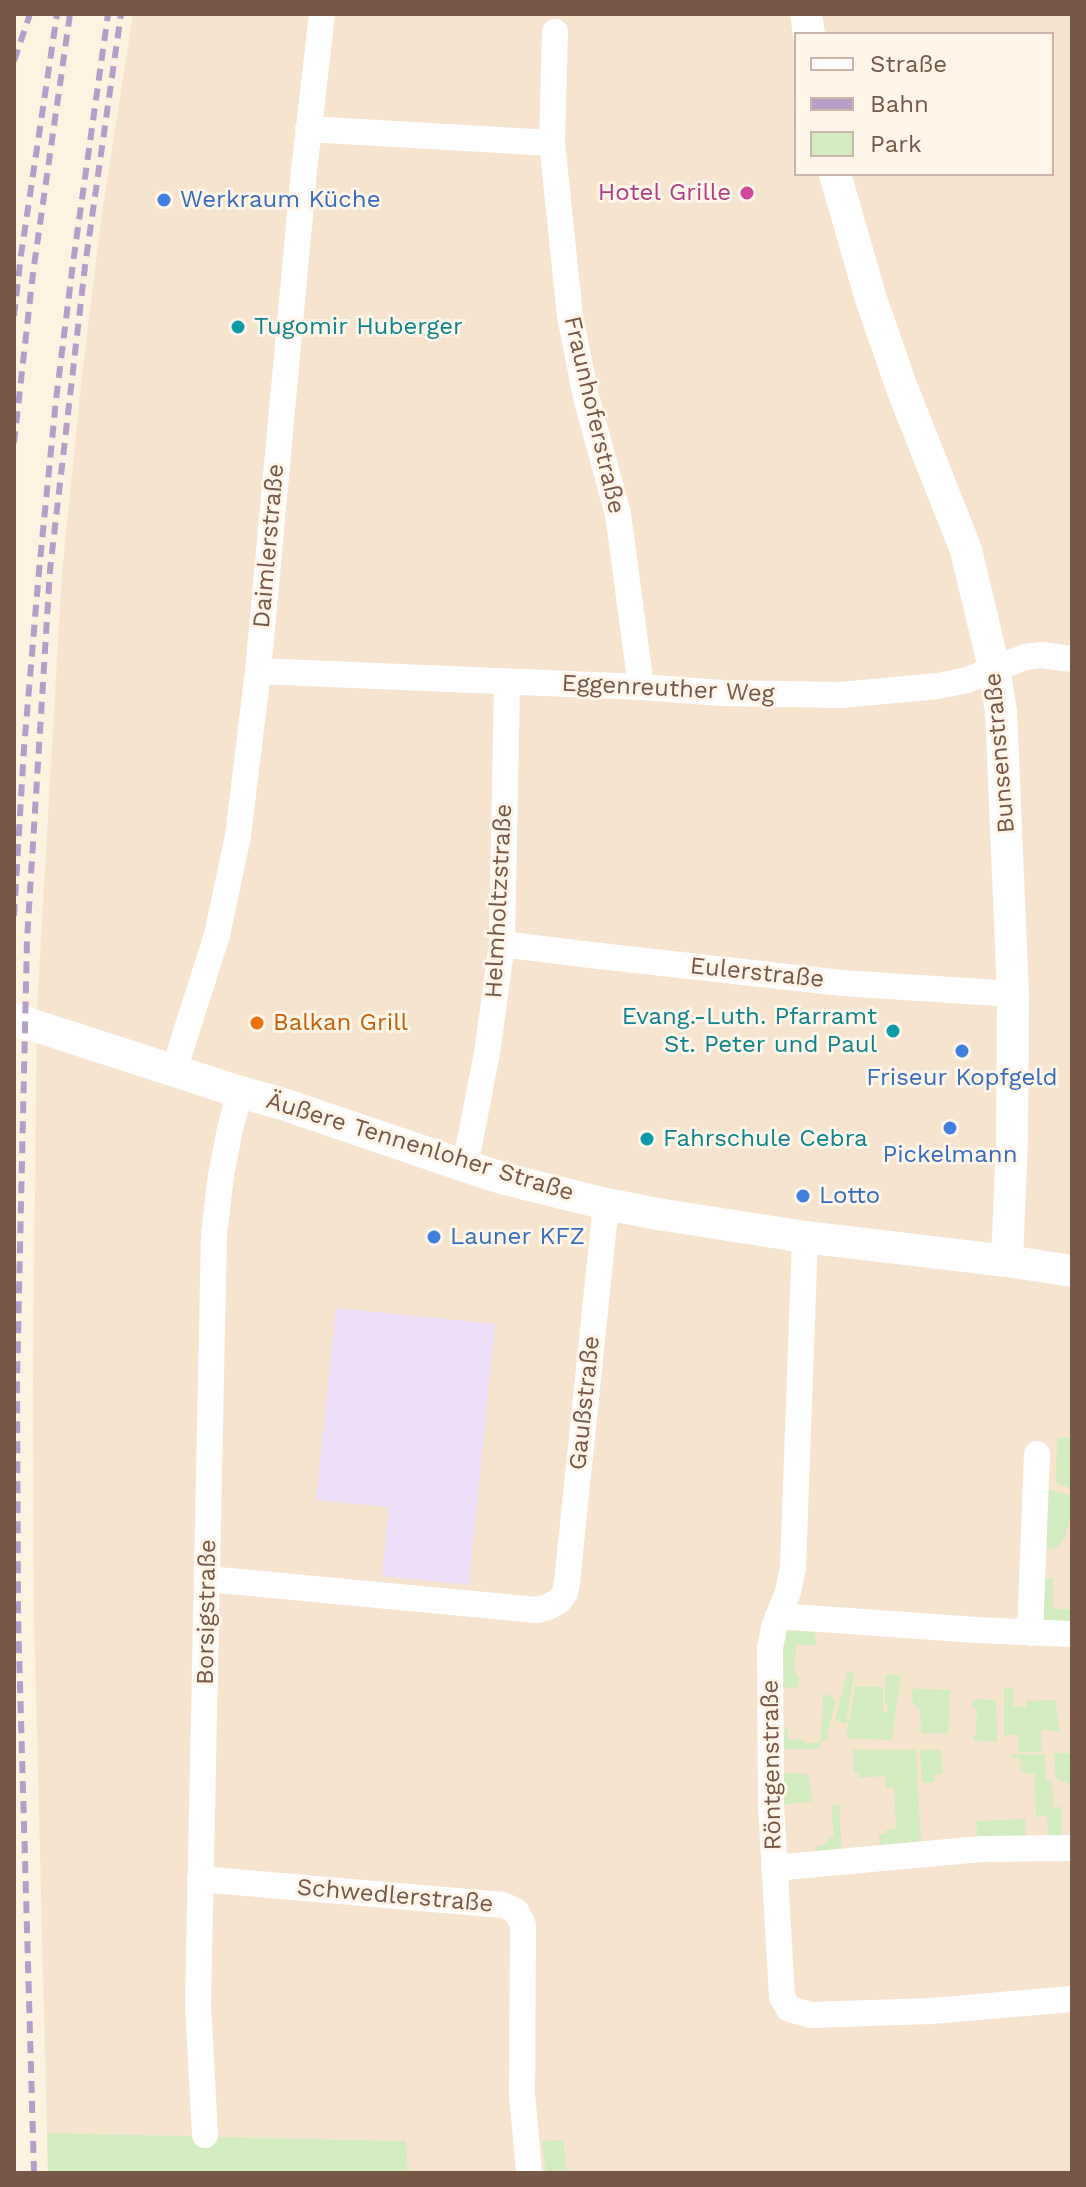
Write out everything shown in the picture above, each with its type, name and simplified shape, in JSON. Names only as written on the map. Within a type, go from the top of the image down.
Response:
[{"type":"street","name":"Daimlerstraße","points":[[174,1070],[217,935],[238,836],[258,671],[308,129],[322,14]]},
{"type":"street","name":"Fraunhoferstraße","points":[[555,32],[552,143],[570,316],[586,397],[618,514],[641,687]]},
{"type":"street","points":[[308,129],[552,143]]},
{"type":"street","name":"Bunsenstraße","points":[[836,176],[871,299],[902,388],[966,550],[1001,711],[1013,994],[1007,1261]]},
{"type":"street","name":"Eggenreuther Weg","points":[[258,671],[722,693],[841,695],[938,686],[967,680],[1025,657],[1041,655],[1072,659]]},
{"type":"street","name":"Helmholtzstraße","points":[[465,1166],[487,1053],[502,944],[507,682]]},
{"type":"street","name":"Eulerstraße","points":[[502,944],[842,983],[1013,994]]},
{"type":"street","name":"Äußere Tennenloher Straße","points":[[14,1019],[283,1104],[505,1179],[606,1204],[805,1237],[1072,1271]]},
{"type":"street","name":"Borsigstraße","points":[[205,2135],[198,2004],[214,1234],[221,1175],[240,1092]]},
{"type":"street","name":"Gaußstraße","points":[[208,1579],[537,1610],[559,1601],[565,1593],[567,1582],[606,1204]]},
{"type":"street","name":"Röntgenstraße","points":[[805,1237],[793,1568],[791,1585],[771,1638],[771,1804],[782,1997],[789,2009],[811,2015],[931,2011],[1072,1999]]},
{"type":"street","points":[[1030,1633],[1037,1454]]},
{"type":"street","points":[[778,1616],[1072,1634]]},
{"type":"street","points":[[774,1868],[981,1849],[1072,1848]]},
{"type":"street","name":"Schwedlerstraße","points":[[200,1879],[503,1905],[516,1911],[523,1925],[522,2094],[529,2173]]},
{"type":"shaded area","points":[[133,14],[1072,14],[1072,2173],[408,2173],[405,2141],[47,2133],[34,1612],[37,1008],[62,573],[102,213]]},
{"type":"shaded area","points":[[336,1308],[495,1324],[469,1585],[382,1576],[389,1507],[316,1500]]},
{"type":"green space","points":[[1072,1437],[1072,1489],[1056,1483],[1057,1438]]},
{"type":"green space","points":[[1047,1489],[1072,1496],[1072,1512],[1065,1536],[1058,1547],[1039,1551]]},
{"type":"green space","points":[[1045,1578],[1053,1578],[1053,1609],[1072,1609],[1072,1626],[1043,1620]]},
{"type":"green space","points":[[785,1632],[814,1632],[817,1643],[796,1645],[798,1688],[778,1687]]},
{"type":"green space","points":[[847,1672],[854,1673],[846,1724],[835,1720]]},
{"type":"green space","points":[[886,1675],[901,1675],[892,1740],[846,1738],[855,1686],[883,1687],[883,1711],[887,1712]]},
{"type":"green space","points":[[911,1687],[950,1690],[948,1734],[921,1733],[920,1709],[913,1704]]},
{"type":"green space","points":[[1004,1688],[1013,1688],[1014,1707],[1026,1707],[1026,1701],[1055,1700],[1060,1732],[1041,1729],[1042,1752],[1018,1752],[1018,1735],[1004,1735]]},
{"type":"green space","points":[[823,1694],[836,1701],[827,1741],[821,1741],[819,1749],[780,1749],[780,1729],[788,1729],[788,1737],[792,1740],[818,1743],[821,1738]]},
{"type":"green space","points":[[973,1699],[996,1700],[997,1742],[973,1740],[977,1709],[972,1708]]},
{"type":"green space","points":[[853,1750],[916,1750],[921,1841],[880,1848],[879,1834],[896,1828],[894,1787],[886,1788],[884,1776],[859,1778],[858,1773],[853,1773]]},
{"type":"green space","points":[[920,1750],[941,1750],[943,1774],[934,1775],[935,1782],[922,1783]]},
{"type":"green space","points":[[1054,1753],[1072,1753],[1072,1785],[1056,1779]]},
{"type":"green space","points":[[1011,1754],[1045,1754],[1046,1780],[1052,1781],[1053,1807],[1061,1807],[1062,1835],[1058,1839],[1048,1839],[1047,1816],[1036,1817],[1035,1773],[1021,1773],[1020,1758],[1011,1758]]},
{"type":"green space","points":[[781,1773],[808,1775],[813,1801],[782,1805]]},
{"type":"green space","points":[[831,1805],[839,1805],[842,1852],[816,1855],[815,1847],[834,1837]]},
{"type":"green space","points":[[1025,1819],[1026,1840],[978,1841],[976,1821]]},
{"type":"green space","points":[[47,2133],[406,2141],[408,2173],[48,2173]]},
{"type":"green space","points":[[563,2140],[567,2173],[546,2173],[542,2141]]},
{"type":"railway","points":[[14,61],[30,14]]},
{"type":"railway","points":[[14,316],[57,14]]},
{"type":"railway","points":[[14,443],[33,273],[70,14]]},
{"type":"railway","points":[[14,916],[24,748],[56,400],[108,14]]},
{"type":"railway","points":[[34,2173],[18,1616],[17,1381],[27,940],[50,570],[85,266],[121,14]]},
{"type":"place","name":"Hotel Grille","points":[[747,193]]},
{"type":"place","name":"Werkraum Küche","points":[[164,200]]},
{"type":"place","name":"Tugomir Huberger","points":[[238,327]]},
{"type":"place","name":"Balkan Grill","points":[[257,1023]]},
{"type":"place","name":"Evang.-Luth. Pfarramt St. Peter und Paul","points":[[893,1031]]},
{"type":"place","name":"Friseur Kopfgeld","points":[[962,1051]]},
{"type":"place","name":"Pickelmann","points":[[950,1128]]},
{"type":"place","name":"Fahrschule Cebra","points":[[647,1139]]},
{"type":"place","name":"Lotto","points":[[803,1196]]},
{"type":"place","name":"Launer KFZ","points":[[434,1237]]}]
